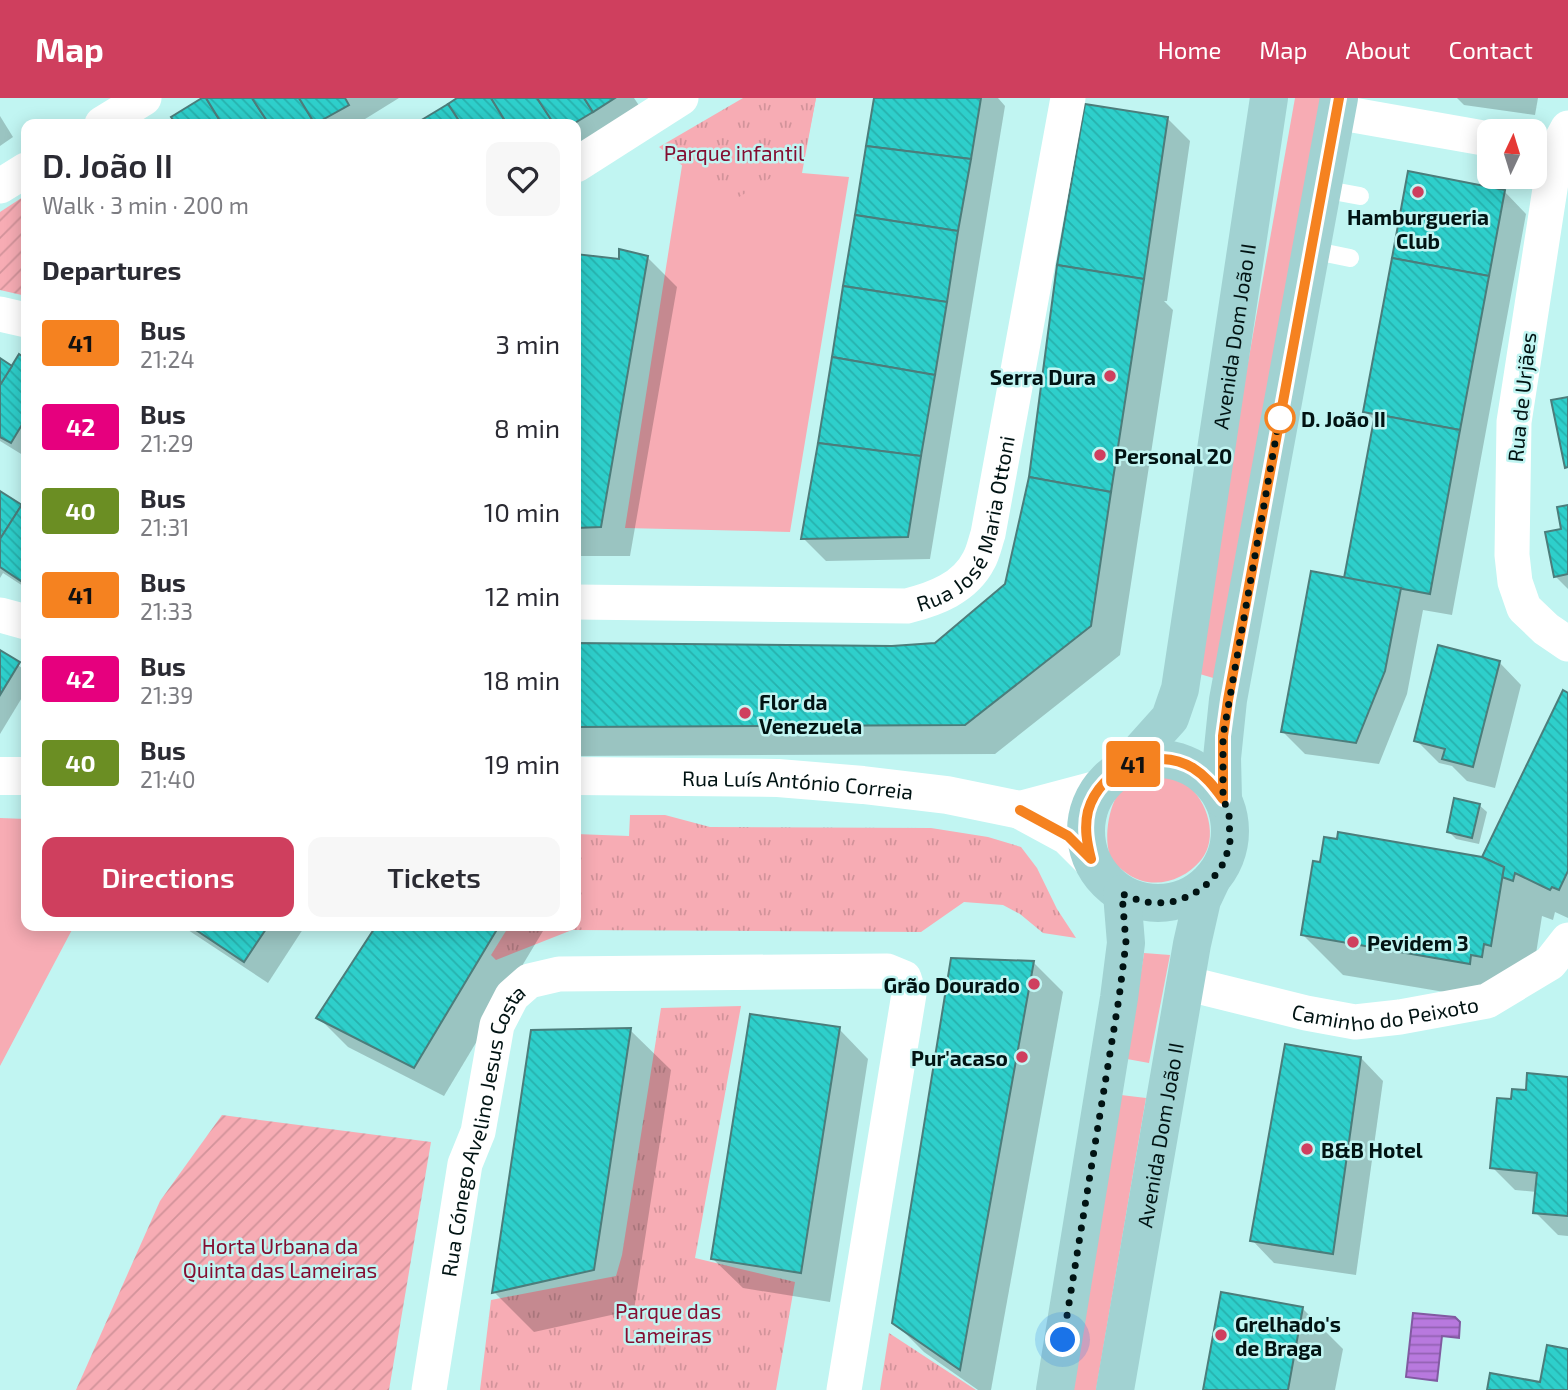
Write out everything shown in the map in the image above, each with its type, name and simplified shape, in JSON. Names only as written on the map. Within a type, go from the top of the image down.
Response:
[{"type":"main road","name":"Avenida Dom João II","points":[[1091,859],[1086,835],[1088,811],[1113,777],[1170,718],[1180,689],[1269,98]]},
{"type":"main road","name":"Avenida Dom João II","points":[[1115,1390],[1185,983],[1202,900],[1223,864],[1230,845],[1229,813],[1223,799],[1223,736],[1228,700],[1337,105]]},
{"type":"main road","points":[[1113,777],[1148,760],[1171,760],[1192,767],[1210,780],[1223,799]]},
{"type":"main road","points":[[1091,859],[1103,879],[1122,894],[1144,902],[1169,903],[1192,895],[1211,881]]},
{"type":"main road","points":[[1055,1390],[1119,998],[1126,943],[1122,894]]},
{"type":"street","points":[[110,119],[144,98]]},
{"type":"street","points":[[581,162],[680,98]]},
{"type":"street","name":"Rua José Maria Ottoni","points":[[581,602],[907,606],[927,601],[964,581],[979,560],[988,534],[1068,98]]},
{"type":"street","points":[[1337,105],[1477,136]]},
{"type":"street","name":"Rua de Urjães","points":[[1553,142],[1514,422],[1511,555],[1515,582],[1524,608],[1546,629],[1568,644]]},
{"type":"street","points":[[0,186],[21,173]]},
{"type":"street","points":[[0,314],[21,319]]},
{"type":"street","points":[[0,615],[21,621]]},
{"type":"street","points":[[0,776],[21,776]]},
{"type":"street","name":"Rua Luís António Correia","points":[[581,776],[778,778],[947,795],[1020,810],[1068,836],[1091,859]]},
{"type":"street","name":"Rua Luís António Correia","points":[[1020,810],[1113,777]]},
{"type":"street","name":"Caminho do Peixoto","points":[[1185,983],[1306,1013],[1355,1022],[1400,1017],[1487,1001],[1550,963],[1568,940]]},
{"type":"street","name":"Rua Cónego Avelino Jesus Costa","points":[[429,1390],[465,1164],[478,1132],[497,1025],[512,996],[529,981],[559,974],[887,971],[904,978],[909,994],[844,1390]]},
{"type":"lane","points":[[1322,189],[1360,196]]},
{"type":"lane","points":[[1311,250],[1350,258]]},
{"type":"green space","name":"Parque infantil","points":[[743,98],[816,98],[804,158],[729,203],[659,147]]},
{"type":"green space","points":[[747,98],[816,98],[802,173],[849,177],[790,532],[625,528],[687,134]]},
{"type":"green space","points":[[1295,98],[1322,98],[1220,680],[1193,672]]},
{"type":"green space","points":[[21,198],[21,295],[0,290],[0,212]]},
{"type":"green space","points":[[1166,776],[1182,781],[1200,800],[1209,820],[1209,842],[1201,860],[1193,868],[1175,879],[1155,883],[1134,878],[1113,862],[1108,845],[1108,825],[1116,797],[1125,786],[1142,779]]},
{"type":"green space","points":[[630,815],[665,815],[710,827],[931,828],[988,837],[1021,847],[1037,868],[1057,909],[1076,938],[1043,933],[1020,914],[1003,905],[964,902],[921,932],[581,930],[581,834],[629,836]]},
{"type":"green space","points":[[0,818],[21,819],[21,931],[71,931],[0,1066]]},
{"type":"green space","points":[[506,931],[569,931],[496,960],[491,955]]},
{"type":"green space","points":[[1144,953],[1170,955],[1149,1063],[1127,1059]]},
{"type":"green space","name":"Parque das Lameiras","points":[[741,1006],[695,1258],[795,1282],[776,1390],[480,1390],[491,1300],[616,1276],[622,1255],[661,1008]]},
{"type":"green space","points":[[1121,1095],[1146,1098],[1096,1390],[1070,1390]]},
{"type":"green space","name":"Horta Urbana da Quinta das Lameiras","points":[[222,1115],[431,1142],[389,1390],[76,1390],[160,1201]]},
{"type":"green space","points":[[889,1333],[976,1390],[880,1390]]},
{"type":"shaded area","points":[[1413,1313],[1455,1317],[1460,1322],[1459,1338],[1442,1336],[1437,1381],[1406,1377]]},
{"type":"building","points":[[206,98],[219,119],[172,119],[171,117]]},
{"type":"building","points":[[206,98],[252,98],[266,119],[219,119]]},
{"type":"building","points":[[252,98],[299,98],[312,119],[266,119]]},
{"type":"building","points":[[299,98],[345,98],[349,105],[324,119],[312,119]]},
{"type":"building","points":[[457,98],[491,98],[504,119],[458,119],[448,104]]},
{"type":"building","points":[[491,98],[537,98],[551,119],[504,119]]},
{"type":"building","points":[[537,98],[584,98],[593,112],[581,119],[551,119]]},
{"type":"building","points":[[584,98],[615,98],[593,112]]},
{"type":"building","points":[[874,98],[981,98],[971,159],[866,146]]},
{"type":"building","points":[[448,104],[458,119],[423,119]]},
{"type":"building","points":[[1085,104],[1168,117],[1144,279],[1057,265]]},
{"type":"building","points":[[866,146],[971,159],[958,231],[855,215]]},
{"type":"building","points":[[1408,171],[1477,185],[1477,189],[1505,190],[1489,276],[1392,258]]},
{"type":"building","points":[[855,215],[958,231],[947,302],[843,286]]},
{"type":"building","points":[[619,249],[648,256],[601,527],[581,528],[581,255],[619,259]]},
{"type":"building","points":[[1392,258],[1489,276],[1460,430],[1363,412]]},
{"type":"building","points":[[1057,265],[1144,279],[1111,492],[1029,477]]},
{"type":"building","points":[[843,286],[947,302],[935,375],[832,357]]},
{"type":"building","points":[[19,354],[21,426],[11,443],[0,437],[0,385]]},
{"type":"building","points":[[832,357],[935,375],[921,456],[818,443]]},
{"type":"building","points":[[0,358],[12,366],[0,385]]},
{"type":"building","points":[[1568,397],[1568,467],[1565,468],[1551,400]]},
{"type":"building","points":[[1375,414],[1460,430],[1430,594],[1344,578]]},
{"type":"building","points":[[818,443],[921,456],[908,537],[801,539]]},
{"type":"building","points":[[1029,477],[1111,492],[1091,626],[965,725],[581,727],[581,643],[892,646],[935,643],[1005,584]]},
{"type":"building","points":[[0,491],[21,507],[0,539]]},
{"type":"building","points":[[1568,505],[1568,574],[1554,577],[1545,532],[1561,529],[1557,507]]},
{"type":"building","points":[[21,506],[21,581],[0,567],[0,539]]},
{"type":"building","points":[[1311,571],[1401,588],[1385,671],[1356,743],[1281,732]]},
{"type":"building","points":[[1438,645],[1500,661],[1473,767],[1442,759],[1445,749],[1414,741]]},
{"type":"building","points":[[0,650],[20,662],[0,695]]},
{"type":"building","points":[[1563,690],[1568,693],[1568,871],[1559,890],[1552,887],[1550,890],[1515,873],[1513,881],[1502,877],[1504,867],[1482,857]]},
{"type":"building","points":[[1454,798],[1480,804],[1472,838],[1447,832]]},
{"type":"building","points":[[1338,832],[1482,857],[1504,867],[1491,946],[1484,944],[1482,957],[1471,955],[1470,964],[1301,935],[1313,861],[1320,862],[1324,837],[1337,839]]},
{"type":"building","points":[[198,931],[265,931],[244,962]]},
{"type":"building","points":[[373,931],[496,931],[414,1068],[316,1018]]},
{"type":"building","points":[[951,958],[1034,961],[960,1370],[892,1323]]},
{"type":"building","points":[[750,1014],[840,1027],[801,1273],[711,1259]]},
{"type":"building","points":[[631,1028],[594,1270],[492,1293],[531,1030]]},
{"type":"building","name":"B&B Hotel","points":[[1285,1044],[1361,1057],[1333,1254],[1250,1241]]},
{"type":"building","points":[[1527,1073],[1568,1077],[1568,1216],[1533,1213],[1537,1173],[1490,1168],[1497,1098],[1511,1099],[1512,1089],[1526,1090]]},
{"type":"building","points":[[1221,1292],[1303,1307],[1288,1390],[1203,1390]]},
{"type":"building","points":[[1547,1345],[1568,1349],[1568,1390],[1487,1390],[1490,1373],[1540,1382]]},
{"type":"bus line","name":"41","points":[[1020,810],[1068,836],[1091,859],[1086,835],[1088,811],[1099,789],[1112,775],[1126,766],[1148,760],[1171,760],[1192,767],[1210,780],[1223,799],[1223,736],[1228,700],[1339,98]]},
{"type":"place","name":"Hamburgueria Club","points":[[1418,192]]},
{"type":"place","name":"Serra Dura","points":[[1110,376]]},
{"type":"place","name":"D. João II","points":[[1280,418]]},
{"type":"place","name":"Personal 20","points":[[1100,455]]},
{"type":"place","name":"Flor da Venezuela","points":[[745,713]]},
{"type":"place","name":"Pevidem 3","points":[[1353,942]]},
{"type":"place","name":"Grão Dourado","points":[[1034,984]]},
{"type":"place","name":"Pur'acaso","points":[[1022,1057]]},
{"type":"place","name":"B&B Hotel","points":[[1307,1149]]},
{"type":"place","name":"Grelhado's de Braga","points":[[1221,1335]]},
{"type":"route","points":[[1063,1340],[1119,998],[1126,943],[1122,894],[1144,902],[1169,903],[1192,895],[1211,881],[1223,864],[1230,845],[1229,813],[1223,799],[1223,736],[1281,409],[1280,418]]}]
